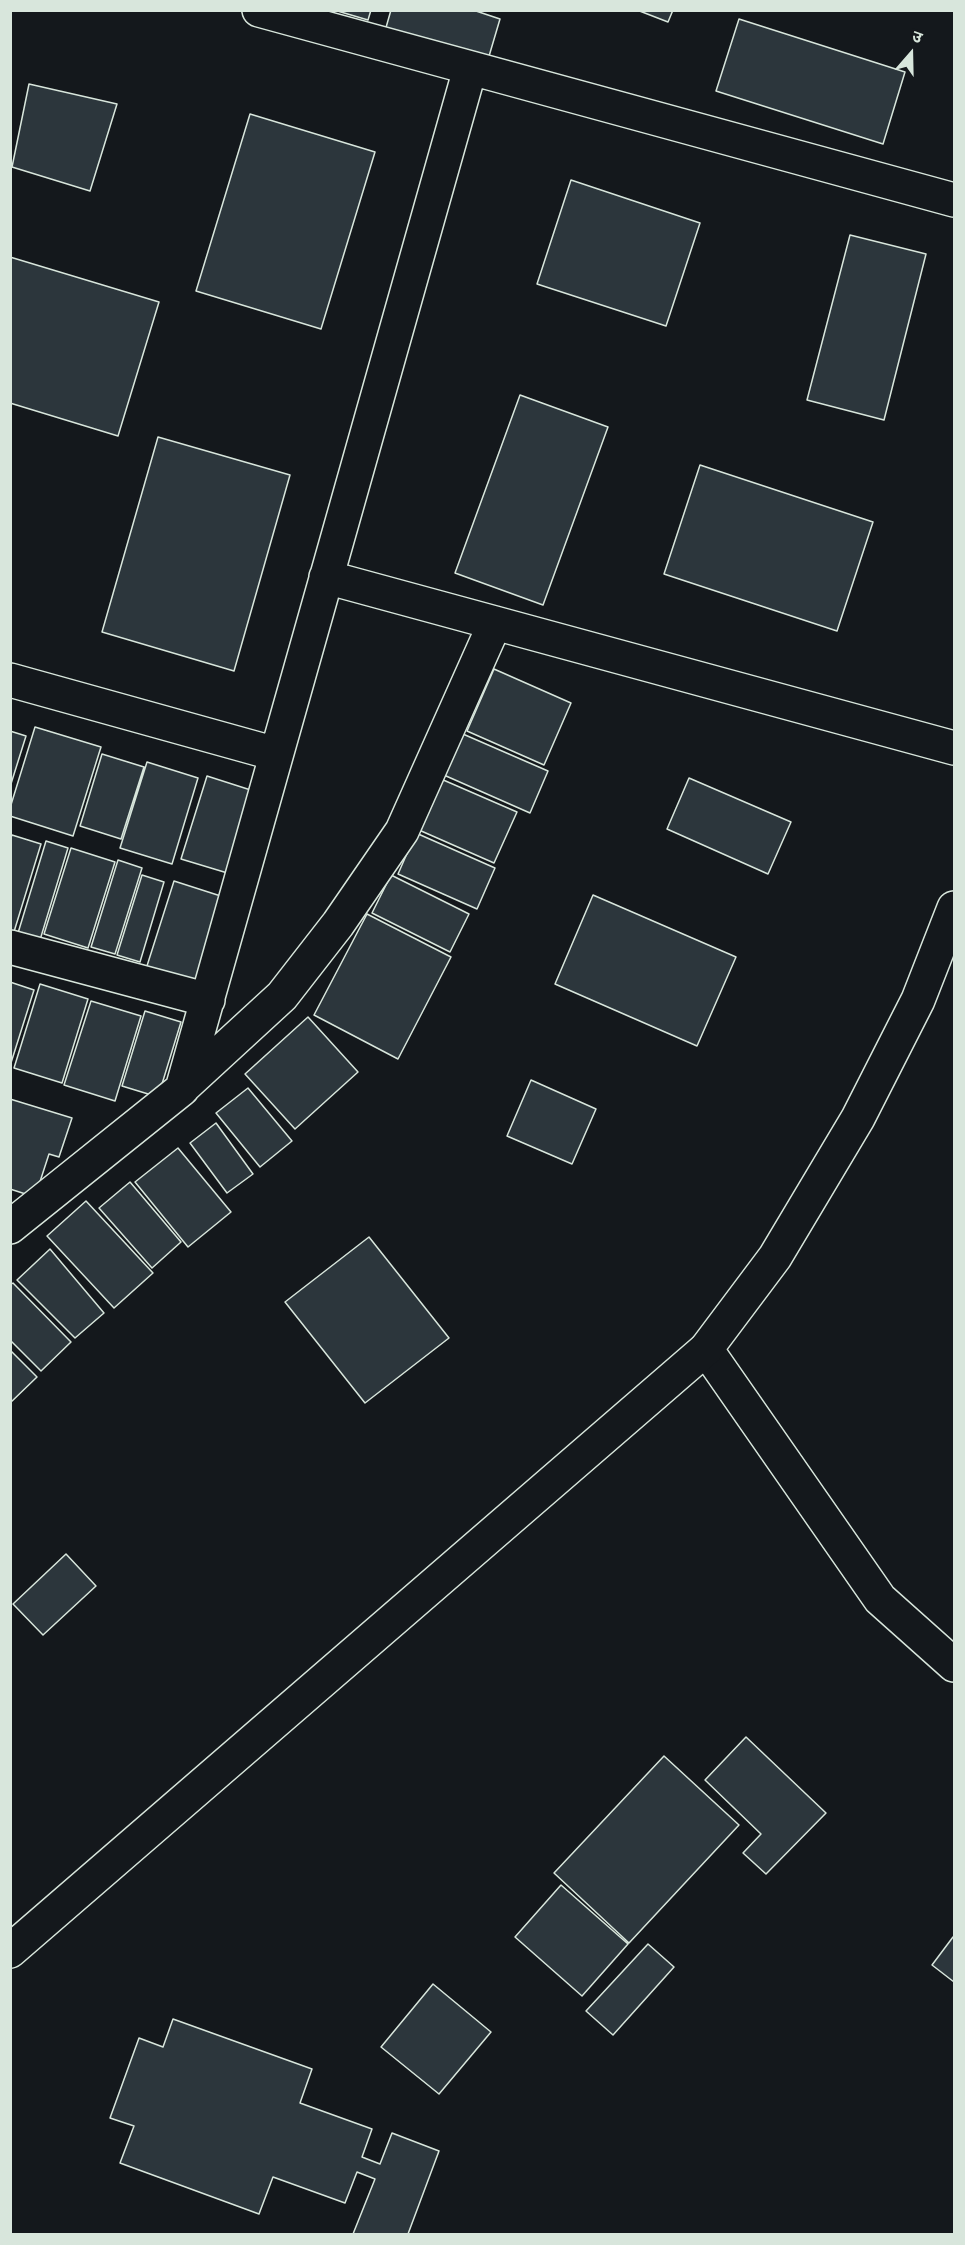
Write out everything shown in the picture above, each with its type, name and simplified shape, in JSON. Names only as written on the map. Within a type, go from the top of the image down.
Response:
[{"type":"street","points":[[259,10],[954,200]]},
{"type":"street","points":[[182,1089],[470,69]]},
{"type":"street","points":[[326,577],[954,748]]},
{"type":"street","points":[[10,1227],[24,1203],[182,1089],[282,996],[338,924],[402,831],[495,623]]},
{"type":"street","points":[[10,680],[276,754]]},
{"type":"street","points":[[10,1951],[706,1349],[775,1257],[858,1118],[918,1000],[954,908]]},
{"type":"street","points":[[10,947],[208,1000]]},
{"type":"street","points":[[706,1349],[880,1599],[954,1665]]},
{"type":"building","points":[[334,10],[371,10],[368,20]]},
{"type":"building","points":[[391,10],[473,10],[500,19],[487,63],[385,31]]},
{"type":"building","points":[[637,10],[673,10],[668,22]]},
{"type":"building","points":[[739,19],[905,72],[883,144],[716,91]]},
{"type":"building","points":[[29,84],[117,104],[90,191],[12,167]]},
{"type":"building","points":[[250,114],[375,152],[321,329],[196,291]]},
{"type":"building","points":[[571,180],[700,223],[666,326],[537,284]]},
{"type":"building","points":[[850,235],[926,254],[884,420],[807,400]]},
{"type":"building","points":[[10,257],[159,302],[118,436],[10,403]]},
{"type":"building","points":[[520,395],[608,427],[543,605],[455,573]]},
{"type":"building","points":[[158,437],[290,475],[234,671],[102,632]]},
{"type":"building","points":[[700,465],[873,522],[837,631],[664,574]]},
{"type":"building","points":[[494,669],[571,703],[544,765],[467,731]]},
{"type":"building","points":[[35,727],[101,747],[73,836],[10,816],[10,808]]},
{"type":"building","points":[[10,731],[26,736],[10,787]]},
{"type":"building","points":[[456,731],[548,771],[530,813],[437,772]]},
{"type":"building","points":[[102,754],[144,767],[121,839],[80,826]]},
{"type":"building","points":[[147,762],[198,778],[172,864],[120,848]]},
{"type":"building","points":[[207,776],[260,793],[234,875],[181,859]]},
{"type":"building","points":[[689,778],[791,822],[768,874],[667,829]]},
{"type":"building","points":[[441,779],[517,812],[494,863],[419,830]]},
{"type":"building","points":[[416,833],[495,868],[477,909],[398,874]]},
{"type":"building","points":[[12,835],[41,844],[13,935],[10,934],[10,840]]},
{"type":"building","points":[[46,841],[68,848],[40,940],[18,933]]},
{"type":"building","points":[[71,848],[115,862],[88,948],[44,934]]},
{"type":"building","points":[[118,860],[142,868],[115,954],[91,947]]},
{"type":"building","points":[[142,875],[164,882],[140,962],[117,955]]},
{"type":"building","points":[[391,875],[469,914],[450,952],[372,913]]},
{"type":"building","points":[[174,881],[230,899],[203,986],[146,969]]},
{"type":"building","points":[[593,895],[736,957],[697,1046],[555,984]]},
{"type":"building","points":[[367,914],[451,957],[398,1059],[314,1015]]},
{"type":"building","points":[[10,982],[34,990],[10,1066]]},
{"type":"building","points":[[40,984],[88,999],[62,1083],[14,1068]]},
{"type":"building","points":[[91,1001],[141,1016],[115,1101],[64,1085]]},
{"type":"building","points":[[145,1011],[181,1022],[158,1097],[122,1086]]},
{"type":"building","points":[[308,1017],[358,1072],[295,1129],[245,1074]]},
{"type":"building","points":[[531,1080],[596,1109],[572,1164],[507,1136]]},
{"type":"building","points":[[248,1088],[292,1141],[260,1167],[216,1113]]},
{"type":"building","points":[[10,1099],[72,1118],[59,1157],[49,1154],[35,1197],[10,1189]]},
{"type":"building","points":[[216,1123],[253,1174],[227,1193],[190,1143]]},
{"type":"building","points":[[178,1148],[231,1212],[188,1247],[135,1182]]},
{"type":"building","points":[[130,1182],[181,1242],[152,1268],[99,1208]]},
{"type":"building","points":[[86,1201],[153,1273],[114,1308],[47,1236]]},
{"type":"building","points":[[369,1237],[449,1338],[365,1403],[285,1302]]},
{"type":"building","points":[[50,1249],[104,1313],[75,1338],[17,1280]]},
{"type":"building","points":[[13,1283],[71,1342],[41,1371],[10,1340],[10,1285]]},
{"type":"building","points":[[10,1350],[37,1377],[10,1403]]},
{"type":"building","points":[[66,1554],[96,1586],[43,1635],[13,1604]]},
{"type":"building","points":[[746,1737],[826,1813],[766,1874],[743,1853],[761,1834],[705,1780]]},
{"type":"building","points":[[664,1756],[739,1825],[629,1943],[554,1873]]},
{"type":"building","points":[[561,1885],[628,1944],[582,1996],[515,1937]]},
{"type":"building","points":[[954,1938],[954,1982],[932,1965]]},
{"type":"building","points":[[648,1944],[674,1967],[613,2035],[586,2011]]},
{"type":"building","points":[[433,1984],[491,2032],[439,2094],[381,2047]]},
{"type":"building","points":[[173,2019],[312,2069],[300,2103],[372,2129],[362,2157],[380,2164],[392,2133],[439,2151],[408,2234],[353,2234],[375,2179],[357,2172],[345,2203],[273,2177],[259,2214],[120,2163],[134,2126],[110,2118],[139,2038],[163,2047]]}]
